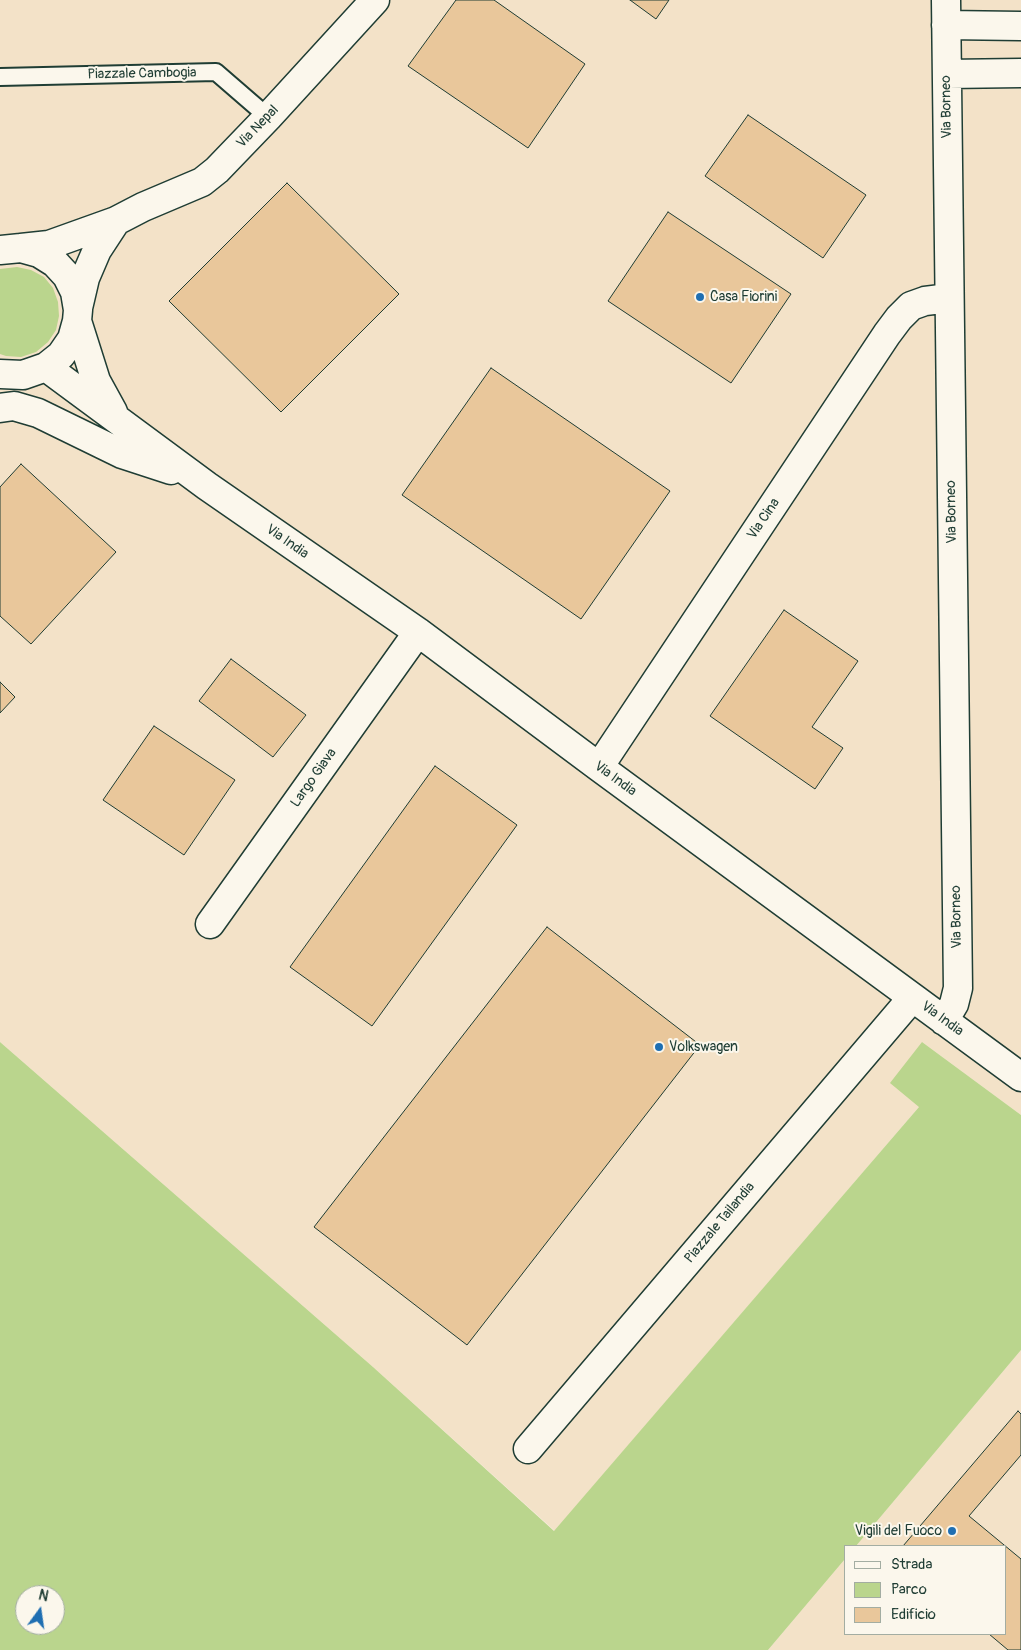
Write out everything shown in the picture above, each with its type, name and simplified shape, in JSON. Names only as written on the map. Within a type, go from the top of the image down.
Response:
[{"type":"street","name":"Via Nepal","points":[[11,249],[49,245],[116,221],[142,207],[202,182],[217,170],[268,117],[375,0]]},
{"type":"street","points":[[946,12],[1021,26]]},
{"type":"street","name":"Via Borneo","points":[[944,1021],[954,1004],[958,988],[946,12]]},
{"type":"street","points":[[947,74],[1021,73]]},
{"type":"street","name":"Via Nepal","points":[[0,403],[61,355],[72,339],[85,278],[97,250],[116,221]]},
{"type":"street","name":"Via Nepal","points":[[11,249],[39,253],[55,263],[67,276],[75,292],[78,316]]},
{"type":"street","name":"Via Cina","points":[[599,767],[895,323],[911,306],[949,298]]},
{"type":"street","name":"Via India","points":[[78,316],[96,381],[116,418]]},
{"type":"street","points":[[0,374],[22,375],[43,368]]},
{"type":"street","name":"Via India","points":[[43,368],[116,418],[153,448],[418,632],[1021,1077]]},
{"type":"street","name":"Via India","points":[[0,408],[14,406],[38,412],[122,454],[170,470],[207,486]]},
{"type":"street","name":"Largo Giava","points":[[210,924],[418,632]]},
{"type":"street","name":"Piazzale Tailandia","points":[[528,1449],[912,998]]},
{"type":"lane","name":"Piazzale Cambogia","points":[[0,77],[216,72],[268,117]]},
{"type":"shaded area","points":[[0,0],[1021,0],[1021,1115],[922,1042],[919,1107],[555,1531],[373,1367],[0,1042]]},
{"type":"shaded area","points":[[1021,1350],[1021,1650],[768,1650],[844,1560],[844,1635],[1006,1635],[1006,1545],[857,1545]]},
{"type":"green space","points":[[17,267],[31,270],[44,277],[53,288],[58,302],[59,316],[56,330],[48,342],[36,352],[21,357],[0,354],[0,269]]},
{"type":"green space","points":[[0,1042],[373,1367],[554,1531],[919,1107],[890,1083],[922,1042],[1021,1115],[1021,1350],[857,1545],[844,1545],[844,1560],[768,1650],[0,1650]]},
{"type":"building","points":[[456,0],[494,0],[585,64],[528,148],[408,66]]},
{"type":"building","points":[[630,0],[669,0],[656,19]]},
{"type":"building","points":[[748,115],[866,195],[823,258],[705,176]]},
{"type":"building","points":[[287,183],[399,294],[281,412],[169,301]]},
{"type":"building","name":"Casa Fiorini","points":[[668,212],[791,294],[731,383],[608,301]]},
{"type":"building","points":[[491,368],[670,491],[581,619],[402,495]]},
{"type":"building","points":[[21,464],[116,552],[31,644],[0,616],[0,487]]},
{"type":"building","points":[[784,610],[858,661],[812,727],[843,748],[815,789],[710,716]]},
{"type":"building","points":[[231,659],[306,715],[273,757],[199,701]]},
{"type":"building","points":[[0,682],[15,697],[0,713]]},
{"type":"building","points":[[154,726],[235,780],[184,855],[103,800]]},
{"type":"building","points":[[435,766],[517,825],[372,1026],[290,967]]},
{"type":"building","points":[[547,927],[700,1045],[467,1345],[314,1227]]},
{"type":"building","name":"Vigili del Fuoco","points":[[1018,1411],[1021,1414],[1021,1455],[969,1516],[1004,1545],[904,1545]]},
{"type":"building","name":"Vigili del Fuoco","points":[[1006,1547],[1021,1559],[1021,1650],[1008,1650],[990,1635],[1006,1635]]},
{"type":"place","name":"Casa Fiorini","points":[[700,297]]},
{"type":"place","name":"Volkswagen","points":[[659,1047]]},
{"type":"place","name":"Vigili del Fuoco","points":[[952,1531]]}]
